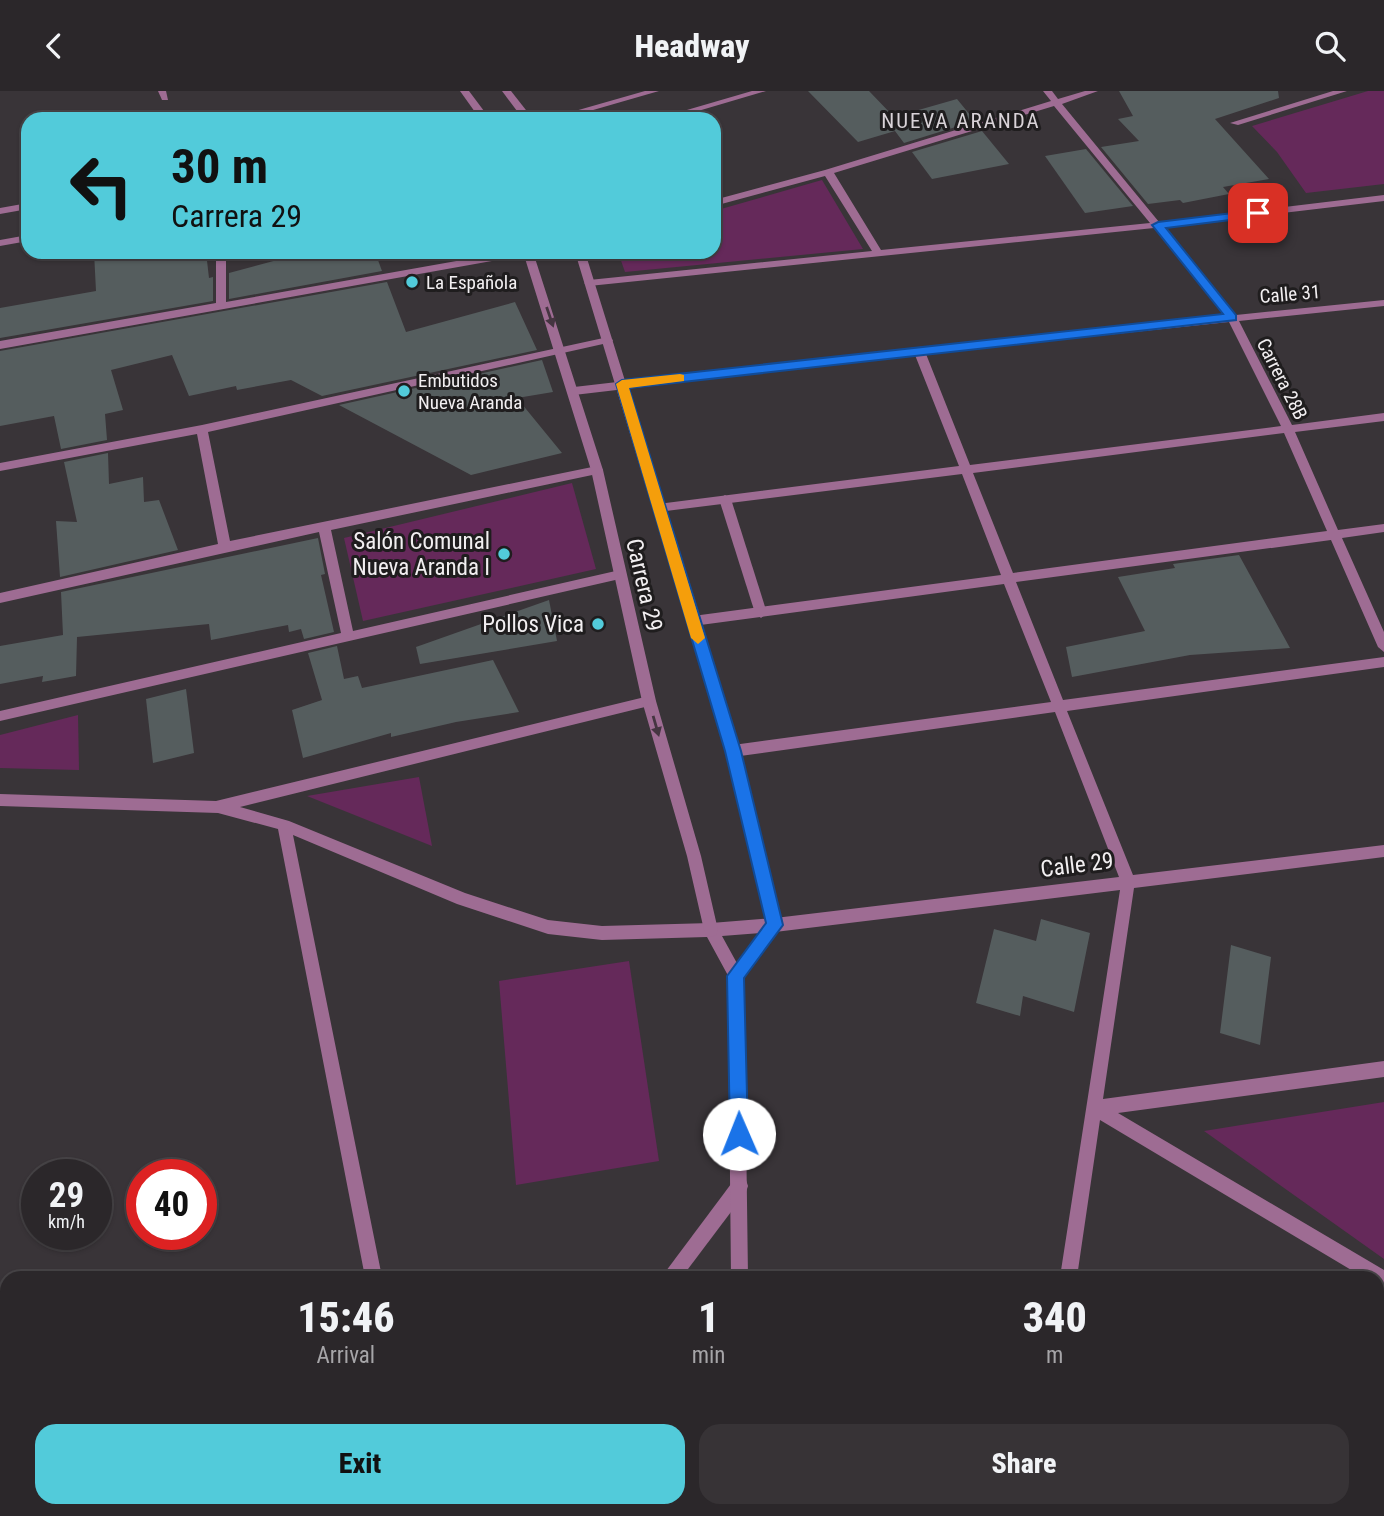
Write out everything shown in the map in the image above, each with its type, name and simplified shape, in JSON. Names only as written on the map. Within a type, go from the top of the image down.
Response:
[{"type":"street","points":[[464,91],[480,112]]},
{"type":"street","points":[[506,91],[522,112]]},
{"type":"street","points":[[578,112],[655,91]]},
{"type":"street","points":[[686,112],[762,91]]},
{"type":"street","name":"Carrera 28B","points":[[1047,91],[1232,317],[1288,429],[1384,647]]},
{"type":"street","points":[[721,201],[828,172],[1094,91]]},
{"type":"street","points":[[1235,123],[1343,91]]},
{"type":"street","points":[[828,172],[879,255]]},
{"type":"street","points":[[589,283],[879,255],[1384,198]]},
{"type":"street","points":[[0,211],[21,207]]},
{"type":"street","points":[[0,243],[21,239]]},
{"type":"street","points":[[221,259],[221,306]]},
{"type":"street","points":[[0,345],[221,306],[462,259]]},
{"type":"street","name":"Carrera 29","points":[[529,259],[561,349],[597,470],[649,701],[694,856],[711,930],[736,976]]},
{"type":"street","name":"Carrera 29","points":[[582,259],[733,751],[775,925]]},
{"type":"street","name":"Calle 31","points":[[574,391],[919,351],[1384,303]]},
{"type":"street","points":[[0,467],[202,429],[608,340]]},
{"type":"street","points":[[919,351],[1128,882],[1069,1271]]},
{"type":"street","points":[[658,508],[1384,417]]},
{"type":"street","points":[[202,429],[225,547]]},
{"type":"street","points":[[0,598],[225,547],[597,470]]},
{"type":"street","points":[[725,499],[761,613]]},
{"type":"street","points":[[324,527],[348,637]]},
{"type":"street","points":[[693,621],[1384,528]]},
{"type":"street","points":[[0,716],[620,575]]},
{"type":"street","points":[[733,751],[1384,662]]},
{"type":"street","points":[[0,800],[218,807],[649,701]]},
{"type":"street","name":"Calle 29","points":[[218,807],[284,825],[462,899],[548,927],[602,933],[775,925],[1384,851]]},
{"type":"street","points":[[284,825],[372,1271]]},
{"type":"street","points":[[740,1271],[736,976],[775,925]]},
{"type":"street","points":[[1095,1108],[1384,1069]]},
{"type":"street","points":[[1095,1108],[1369,1271]]},
{"type":"street","points":[[676,1271],[740,1186]]},
{"type":"shaded area","points":[[1368,91],[1384,91],[1384,184],[1306,193],[1277,152],[1252,126]]},
{"type":"shaded area","points":[[822,180],[863,249],[625,272],[620,259],[721,259],[721,209]]},
{"type":"shaded area","points":[[572,483],[596,569],[363,621],[344,538]]},
{"type":"shaded area","points":[[78,715],[79,770],[0,768],[0,735]]},
{"type":"shaded area","points":[[419,777],[432,846],[307,796]]},
{"type":"shaded area","points":[[629,961],[659,1161],[516,1185],[499,981]]},
{"type":"shaded area","points":[[1384,1102],[1384,1259],[1204,1131]]},
{"type":"building","points":[[808,91],[869,91],[894,117],[957,99],[975,121],[904,143],[895,131],[858,142]]},
{"type":"building","points":[[1119,91],[1278,91],[1279,98],[1215,119],[1269,179],[1223,187],[1229,194],[1183,203],[1180,200],[1148,204],[1101,147],[1139,141],[1118,119],[1133,116]]},
{"type":"building","points":[[982,131],[1009,164],[932,179],[912,152]]},
{"type":"building","points":[[1086,149],[1133,206],[1085,213],[1045,156]]},
{"type":"building","points":[[94,259],[207,259],[209,278],[213,277],[213,301],[0,338],[0,308],[96,291]]},
{"type":"building","points":[[281,259],[378,259],[382,271],[229,299],[229,273]]},
{"type":"building","points":[[387,282],[406,332],[515,302],[537,350],[322,396],[291,380],[237,390],[236,386],[189,396],[172,355],[111,370],[123,410],[105,414],[107,440],[61,449],[54,416],[0,426],[0,351]]},
{"type":"building","points":[[542,360],[553,392],[517,398],[562,453],[471,475],[339,405]]},
{"type":"building","points":[[108,453],[109,484],[143,477],[144,502],[159,500],[178,550],[60,577],[56,521],[77,522],[64,462]]},
{"type":"building","points":[[318,538],[325,574],[321,575],[334,632],[304,639],[301,629],[289,632],[288,625],[211,640],[209,624],[77,637],[76,676],[42,682],[43,676],[0,684],[0,646],[63,635],[61,592]]},
{"type":"building","points":[[1239,555],[1290,648],[1190,655],[1072,677],[1066,647],[1145,631],[1118,577],[1175,568],[1173,564]]},
{"type":"building","points":[[549,600],[557,641],[420,664],[416,647]]},
{"type":"building","points":[[337,646],[344,679],[358,676],[362,688],[493,660],[519,712],[456,722],[391,737],[391,733],[303,758],[292,710],[322,700],[308,653]]},
{"type":"building","points":[[186,689],[194,753],[153,763],[146,699]]},
{"type":"building","points":[[1041,919],[1090,933],[1074,1012],[1023,996],[1020,1016],[976,1003],[994,929],[1036,941]]},
{"type":"building","points":[[1231,945],[1271,957],[1260,1045],[1220,1033]]},
{"type":"slow traffic","points":[[680,378],[622,384],[698,638]]},
{"type":"place","name":"La Española","points":[[412,282]]},
{"type":"place","name":"Embutidos Nueva Aranda","points":[[404,391]]},
{"type":"place","name":"Salón Comunal Nueva Aranda I","points":[[504,554]]},
{"type":"place","name":"Pollos Vica","points":[[598,624]]},
{"type":"district","name":"NUEVA ARANDA","points":[[961,121]]},
{"type":"route","points":[[739,1134],[736,976],[775,925],[733,751],[622,384],[1232,317],[1158,225],[1258,213]]}]
